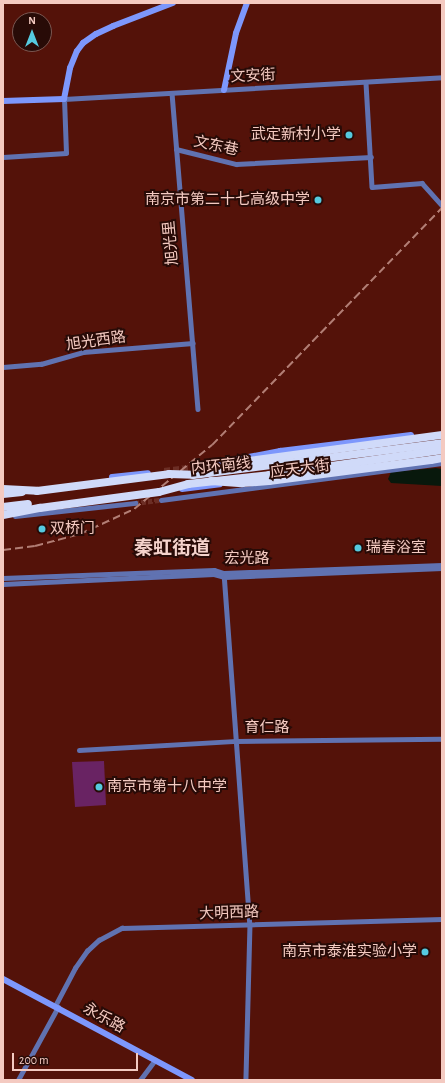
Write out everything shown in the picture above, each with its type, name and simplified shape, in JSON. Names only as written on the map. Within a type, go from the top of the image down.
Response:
[{"type":"highway","points":[[222,472],[249,460],[442,434]]},
{"type":"highway","name":"内环南线","points":[[3,499],[442,443]]},
{"type":"highway","name":"内环南线","points":[[3,507],[185,487],[211,481],[442,450]]},
{"type":"highway","points":[[211,481],[242,483],[269,481],[431,460],[442,457]]},
{"type":"highway","points":[[3,494],[169,474],[193,475]]},
{"type":"highway","points":[[3,515],[40,508],[159,492],[185,487]]},
{"type":"highway","points":[[3,489],[37,491]]},
{"type":"street","points":[[3,157],[66,153],[64,99],[70,68],[77,51],[84,43],[96,34],[173,3]]},
{"type":"street","points":[[224,90],[236,33],[247,3]]},
{"type":"street","name":"文安街","points":[[64,99],[366,83],[442,77]]},
{"type":"street","points":[[366,83],[372,187],[422,183],[442,204]]},
{"type":"street","name":"旭光里","points":[[172,93],[198,409]]},
{"type":"street","points":[[3,101],[64,99]]},
{"type":"street","name":"文东巷","points":[[176,149],[236,164],[370,157]]},
{"type":"street","name":"旭光西路","points":[[3,367],[41,364],[83,352],[193,343]]},
{"type":"street","name":"应天大街","points":[[196,467],[280,451],[442,434]]},
{"type":"street","name":"应天大街","points":[[185,487],[442,457]]},
{"type":"street","name":"应天大街","points":[[160,500],[442,463]]},
{"type":"street","points":[[3,494],[164,471]]},
{"type":"street","points":[[3,515],[130,498]]},
{"type":"street","points":[[3,515],[135,503]]},
{"type":"street","name":"宏光路","points":[[3,578],[214,570],[224,575],[442,565]]},
{"type":"street","name":"宏光路","points":[[3,584],[214,574],[224,575],[442,568]]},
{"type":"street","name":"育仁路","points":[[224,575],[237,740],[442,739]]},
{"type":"street","points":[[79,750],[237,740],[250,924],[246,1080]]},
{"type":"street","name":"大明西路","points":[[18,1080],[75,968],[87,951],[99,940],[122,928],[442,919]]},
{"type":"street","name":"永乐路","points":[[3,978],[192,1080]]},
{"type":"street","points":[[140,1080],[155,1060]]},
{"type":"shaded area","points":[[436,468],[442,469],[442,486],[391,483],[388,479],[391,472]]},
{"type":"shaded area","points":[[104,761],[106,805],[75,807],[72,762]]},
{"type":"tunnel","points":[[164,471],[196,467]]},
{"type":"tunnel","points":[[135,503],[161,500]]},
{"type":"railway","points":[[3,550],[35,546],[80,534],[134,509],[212,445],[442,208]]},
{"type":"place","name":"武定新村小学","points":[[349,135]]},
{"type":"place","name":"南京市第二十七高级中学","points":[[318,200]]},
{"type":"place","name":"双桥门","points":[[42,529]]},
{"type":"place","name":"瑞春浴室","points":[[358,548]]},
{"type":"place","name":"南京市第十八中学","points":[[99,787]]},
{"type":"place","name":"南京市泰淮实验小学","points":[[425,952]]},
{"type":"district","name":"秦虹街道","points":[[172,549]]}]
